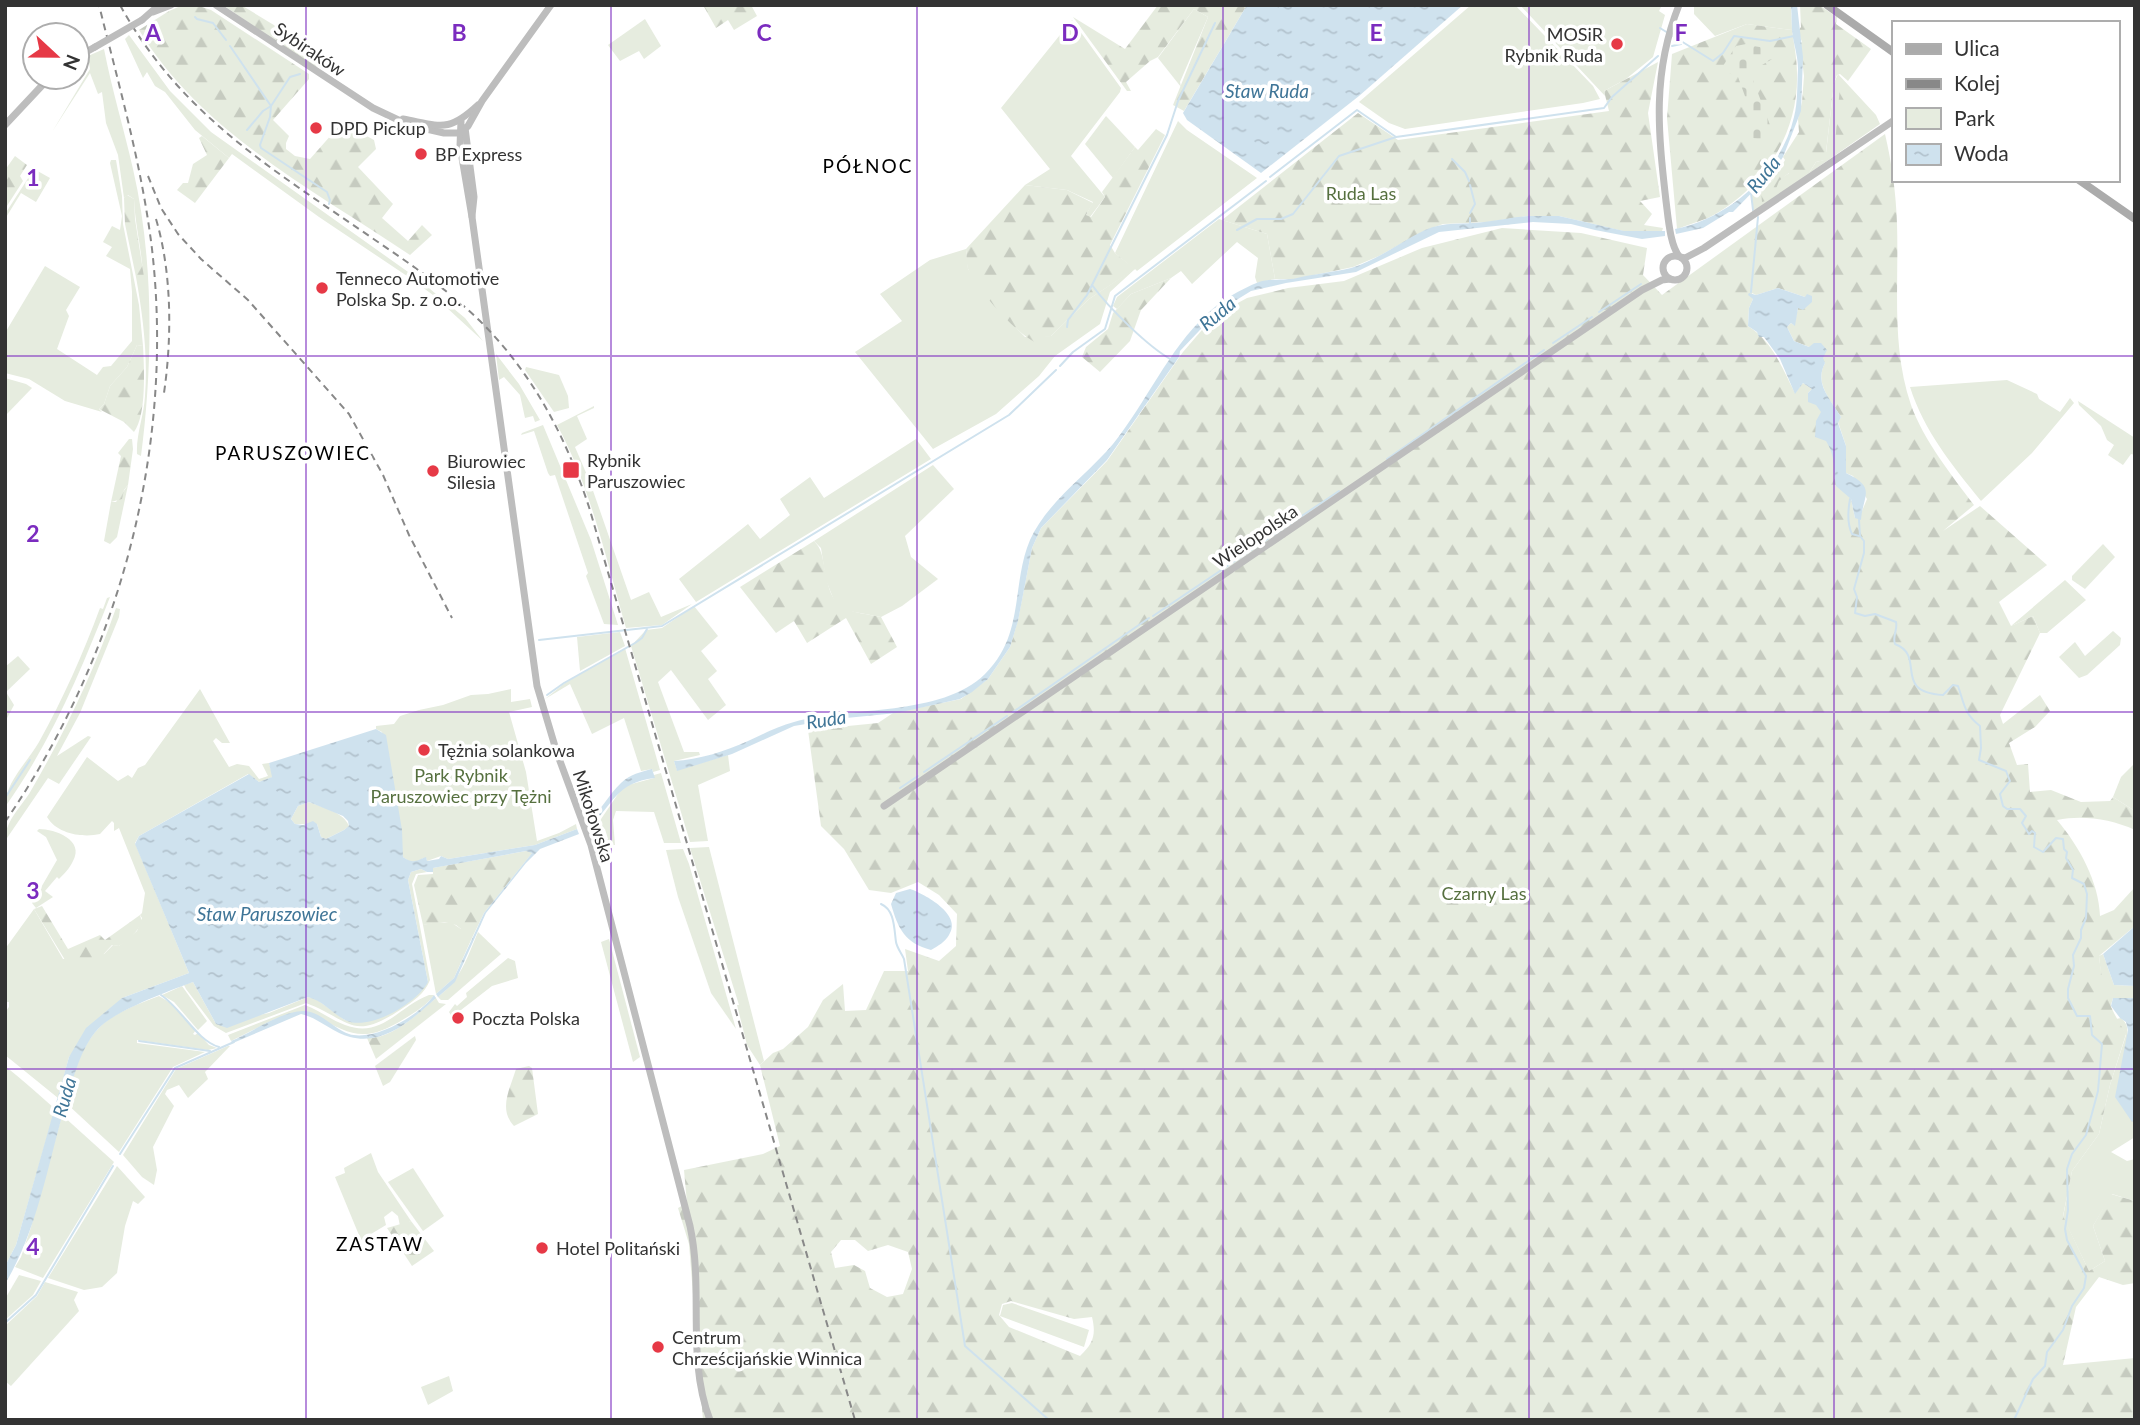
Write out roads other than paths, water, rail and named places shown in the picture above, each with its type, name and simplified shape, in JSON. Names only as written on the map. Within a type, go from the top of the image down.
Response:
[{"type":"main road","points":[[91,49],[142,20],[159,5]]},
{"type":"main road","points":[[153,12],[171,5]]},
{"type":"main road","points":[[463,131],[551,5]]},
{"type":"main road","points":[[1679,5],[1665,49],[1658,98],[1658,133],[1671,240],[1687,268]]},
{"type":"main road","points":[[1827,5],[1892,51]]},
{"type":"main road","name":"Sybiraków","points":[[215,6],[358,100],[401,123],[452,135],[463,131]]},
{"type":"main road","points":[[5,125],[37,91]]},
{"type":"main road","points":[[461,121],[482,102]]},
{"type":"main road","name":"Sybiraków","points":[[389,116],[441,126],[461,121]]},
{"type":"main road","name":"Mikołowska","points":[[461,121],[468,204],[472,217],[537,686],[557,753],[587,834],[692,1238],[697,1290],[697,1368],[701,1397],[710,1420]]},
{"type":"main road","points":[[1667,259],[1672,256],[1685,258],[1703,248],[1892,122]]},
{"type":"main road","points":[[2082,182],[2135,219]]},
{"type":"main road","points":[[1671,240],[1663,268],[1670,279],[1682,277],[1690,261],[1703,248]]},
{"type":"main road","name":"Wielopolska","points":[[884,806],[1642,290],[1661,274],[1663,268]]},
{"type":"main road","name":"Wielopolska","points":[[1642,290],[1661,280],[1670,279]]},
{"type":"water","name":"Staw Ruda","points":[[1247,5],[1463,5],[1359,96],[1261,173],[1187,120],[1183,113]]},
{"type":"water","points":[[1791,5],[1797,5],[1803,57],[1801,111],[1783,157],[1775,169],[1733,212],[1703,228],[1676,234],[1675,229],[1715,215],[1733,203],[1750,190],[1778,157],[1787,137],[1797,99],[1798,69],[1792,34]]},
{"type":"water","name":"Ruda","points":[[1528,216],[1559,216],[1624,231],[1665,231],[1665,236],[1642,239],[1571,224],[1533,222],[1439,232],[1356,272],[1251,291],[1217,312],[1180,351],[1179,357],[1107,460],[1041,528],[1032,548],[1018,621],[1010,647],[988,679],[960,699],[897,713],[794,726],[732,754],[677,771],[674,761],[721,751],[788,724],[817,717],[920,704],[966,688],[985,674],[998,659],[1012,626],[1024,557],[1037,526],[1057,501],[1113,444],[1180,344],[1212,309],[1224,300],[1259,282],[1292,279],[1361,265],[1432,227]]},
{"type":"water","points":[[1778,288],[1805,297],[1807,294],[1812,296],[1812,302],[1803,310],[1798,308],[1795,326],[1791,323],[1787,327],[1794,341],[1809,347],[1814,343],[1821,343],[1827,350],[1823,358],[1825,363],[1822,384],[1841,417],[1838,423],[1846,446],[1846,473],[1856,478],[1865,488],[1861,520],[1855,518],[1851,499],[1836,486],[1833,458],[1826,441],[1815,437],[1816,421],[1821,412],[1816,405],[1808,402],[1808,393],[1812,389],[1803,383],[1795,394],[1780,359],[1764,337],[1759,337],[1757,332],[1748,326],[1749,308],[1753,299],[1749,293],[1756,295]]},
{"type":"water","name":"Staw Paruszowiec","points":[[376,729],[386,735],[402,830],[403,857],[412,861],[426,857],[427,861],[439,859],[441,856],[448,859],[535,845],[577,829],[579,834],[540,849],[526,863],[486,913],[455,982],[438,997],[436,994],[454,978],[484,913],[532,853],[526,851],[433,868],[433,872],[421,869],[411,872],[408,880],[428,982],[414,998],[379,1019],[355,1023],[345,1020],[308,997],[227,1028],[216,1024],[193,982],[142,1002],[106,1022],[92,1037],[78,1064],[34,1218],[5,1284],[5,1266],[16,1245],[69,1057],[86,1028],[122,998],[189,973],[135,844],[139,836],[249,774],[259,782],[272,777],[269,763]],"holes":[[[309,802],[343,816],[349,826],[326,839],[321,837],[317,824],[313,821],[303,825],[295,824],[291,819],[298,806]]]},
{"type":"water","points":[[652,769],[655,778],[641,781],[623,790],[588,828],[586,822],[621,783],[632,775]]},
{"type":"water","points":[[910,889],[933,900],[951,920],[952,927],[947,937],[931,950],[915,943],[904,934],[894,913],[891,904],[896,893]]},
{"type":"water","points":[[2135,926],[2135,986],[2114,985],[2103,954]]},
{"type":"water","points":[[434,995],[436,998],[408,1022],[375,1038],[350,1037],[301,1014],[233,1043],[231,1041],[297,1011],[312,1012],[349,1034],[371,1034],[408,1018]]},
{"type":"water","points":[[2113,998],[2135,998],[2135,1119],[2132,1122],[2115,1097],[2128,1030],[2126,1022],[2111,1006]]},
{"type":"waterway","points":[[195,17],[213,23],[226,40]]},
{"type":"waterway","points":[[1067,327],[1068,320],[1087,295],[1167,135],[1178,101],[1215,23]]},
{"type":"waterway","points":[[1660,28],[1668,33]]},
{"type":"waterway","points":[[1673,36],[1713,61],[1723,53],[1734,36],[1770,41],[1794,36]]},
{"type":"waterway","points":[[1672,46],[1681,44]]},
{"type":"waterway","points":[[230,46],[271,106],[261,148],[327,192],[329,204]]},
{"type":"waterway","points":[[1270,177],[1357,110],[1396,137],[1604,108],[1612,97],[1658,56]]},
{"type":"waterway","points":[[247,130],[263,111],[271,106],[290,77],[300,74]]},
{"type":"waterway","points":[[1237,230],[1257,219],[1281,219],[1293,214],[1339,156],[1396,137]]},
{"type":"waterway","points":[[1452,159],[1465,172],[1469,181]]},
{"type":"waterway","points":[[1060,366],[1073,352],[1105,329],[1115,296],[1266,181]]},
{"type":"waterway","points":[[1470,185],[1475,204],[1470,213]]},
{"type":"waterway","name":"Ruda","points":[[1751,193],[1753,210]]},
{"type":"waterway","points":[[1751,292],[1758,217]]},
{"type":"waterway","points":[[1470,218],[1470,223]]},
{"type":"waterway","points":[[1599,312],[1641,284]]},
{"type":"waterway","points":[[1092,285],[1129,326],[1172,360]]},
{"type":"waterway","points":[[1553,343],[1592,317]]},
{"type":"waterway","points":[[1387,459],[1544,350]]},
{"type":"waterway","points":[[539,640],[662,626],[1009,415],[1056,370]]},
{"type":"waterway","points":[[1153,616],[1339,491]]},
{"type":"waterway","points":[[1850,499],[1849,526],[1852,534],[1859,536]]},
{"type":"waterway","points":[[1859,520],[1864,553],[1854,589],[1857,597],[1855,613],[1865,616],[1875,614],[1896,622],[1895,644],[1909,657],[1913,681],[1918,687],[1943,695],[1953,685],[1958,686],[1968,713],[1980,726],[1979,760],[2006,771],[2010,781],[2000,794],[2003,806],[2007,809],[2020,809],[2026,816],[2022,823],[2029,834],[2032,831],[2035,833],[2034,847],[2043,852],[2056,838],[2063,839],[2066,858],[2073,870],[2072,878],[2084,884],[2087,894],[2086,918],[2073,955],[2074,966],[2068,998],[2077,1016],[2090,1016],[2092,1035],[2102,1044],[2098,1091],[2086,1135],[2072,1154],[2067,1169],[2068,1210],[2065,1229],[2067,1240],[2086,1276],[2084,1288],[2072,1306],[2063,1330],[2047,1352],[2045,1366],[2033,1379],[2014,1420]]},
{"type":"waterway","points":[[1013,712],[1149,618]]},
{"type":"waterway","points":[[547,695],[635,643],[647,629]]},
{"type":"waterway","points":[[924,772],[1007,716]]},
{"type":"waterway","points":[[5,798],[30,760]]},
{"type":"waterway","points":[[900,788],[918,776]]},
{"type":"waterway","points":[[881,904],[891,915],[897,944],[904,959],[965,1346],[1049,1420]]},
{"type":"waterway","points":[[161,995],[203,1038],[219,1047]]},
{"type":"waterway","points":[[139,1041],[210,1051]]},
{"type":"waterway","points":[[120,1154],[175,1068],[234,1042]]},
{"type":"waterway","points":[[5,1323],[36,1295],[113,1166]]},
{"type":"railway","points":[[5,822],[45,758],[79,691],[108,621],[130,549],[146,475],[155,400],[157,325],[148,218],[129,126],[99,5]]},
{"type":"railway","points":[[120,5],[144,44],[171,79],[232,138],[429,278],[480,321],[499,341],[532,385],[558,431],[589,507],[855,1420]]},
{"type":"railway","points":[[148,176],[161,208],[178,234],[201,259],[248,300],[349,414],[383,475],[409,535],[452,618]]},
{"type":"railway","points":[[156,219],[168,283],[168,350],[164,393]]},
{"type":"place","name":"MOSiR Rybnik Ruda","points":[[1617,44]]},
{"type":"place","name":"DPD Pickup","points":[[316,128]]},
{"type":"place","name":"BP Express","points":[[421,154]]},
{"type":"place","name":"Tenneco Automotive Polska Sp. z o.o.","points":[[322,288]]},
{"type":"place","name":"Rybnik Paruszowiec","points":[[571,470]]},
{"type":"place","name":"Biurowiec Silesia","points":[[433,471]]},
{"type":"place","name":"Tężnia solankowa","points":[[424,750]]},
{"type":"place","name":"Poczta Polska","points":[[458,1018]]},
{"type":"place","name":"Hotel Politański","points":[[542,1248]]},
{"type":"place","name":"Centrum Chrześcijańskie Winnica","points":[[658,1347]]},
{"type":"district","name":"PÓŁNOC","points":[[868,165]]},
{"type":"district","name":"PARUSZOWIEC","points":[[293,452]]},
{"type":"district","name":"ZASTAW","points":[[380,1243]]},
{"type":"park label","name":"Ruda Las","points":[[1361,193]]},
{"type":"park label","name":"Park Rybnik Paruszowiec przy Tężni","points":[[461,785]]},
{"type":"park label","name":"Czarny Las","points":[[1484,893]]}]
